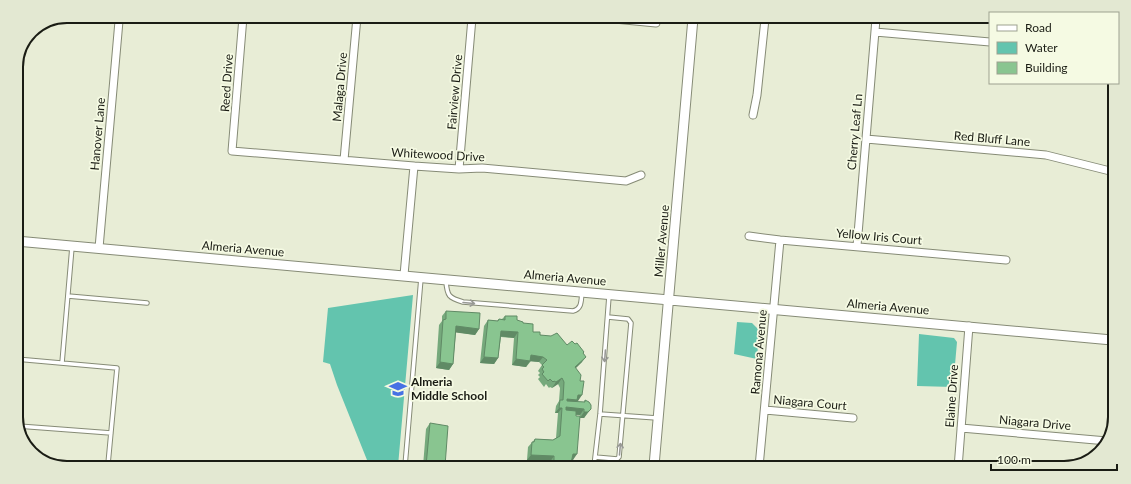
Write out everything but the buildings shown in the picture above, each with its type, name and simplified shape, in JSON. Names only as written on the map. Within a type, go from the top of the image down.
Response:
[{"type":"street","name":"Hanover Lane","points":[[98,248],[119,23]]},
{"type":"street","name":"Reed Drive","points":[[232,151],[243,23]]},
{"type":"street","name":"Malaga Drive","points":[[344,160],[356,23]]},
{"type":"street","name":"Fairview Drive","points":[[459,169],[472,23]]},
{"type":"street","name":"Miller Avenue","points":[[654,461],[693,23]]},
{"type":"street","points":[[753,115],[757,96],[765,23]]},
{"type":"street","name":"Cherry Leaf Ln","points":[[857,246],[876,23]]},
{"type":"street","points":[[875,32],[989,42]]},
{"type":"street","name":"Red Bluff Lane","points":[[866,139],[1046,155],[1108,170]]},
{"type":"street","name":"Whitewood Drive","points":[[232,151],[414,166],[459,169],[482,168],[626,181],[641,175]]},
{"type":"street","points":[[404,275],[414,166]]},
{"type":"street","name":"Yellow Iris Court","points":[[749,236],[1006,260]]},
{"type":"street","name":"Ramona Avenue","points":[[761,461],[780,240]]},
{"type":"street","name":"Almeria Avenue","points":[[23,242],[1108,340]]},
{"type":"street","name":"Elaine Drive","points":[[959,461],[969,326]]},
{"type":"street","name":"Niagara Court","points":[[765,410],[853,418]]},
{"type":"street","name":"Niagara Drive","points":[[961,428],[1101,440]]},
{"type":"lane","points":[[62,363],[72,246]]},
{"type":"lane","points":[[404,461],[422,277]]},
{"type":"lane","points":[[446,280],[446,291],[452,299],[471,303],[573,311],[578,310],[580,307],[582,291]]},
{"type":"lane","points":[[595,461],[600,414],[609,294]]},
{"type":"lane","points":[[68,296],[148,303]]},
{"type":"lane","points":[[595,457],[617,459],[619,457],[623,416],[631,323],[628,319],[608,317]]},
{"type":"lane","points":[[23,360],[117,368],[108,461]]},
{"type":"lane","points":[[600,414],[658,418]]},
{"type":"lane","points":[[24,426],[111,433]]},
{"type":"water","points":[[413,295],[398,461],[367,461],[330,364],[323,362],[328,308]]},
{"type":"water","points":[[737,322],[752,323],[759,330],[757,359],[734,354]]},
{"type":"water","points":[[919,334],[954,338],[957,342],[953,387],[917,386]]},
{"type":"place","name":"Almeria Middle School","points":[[398,389]]}]
